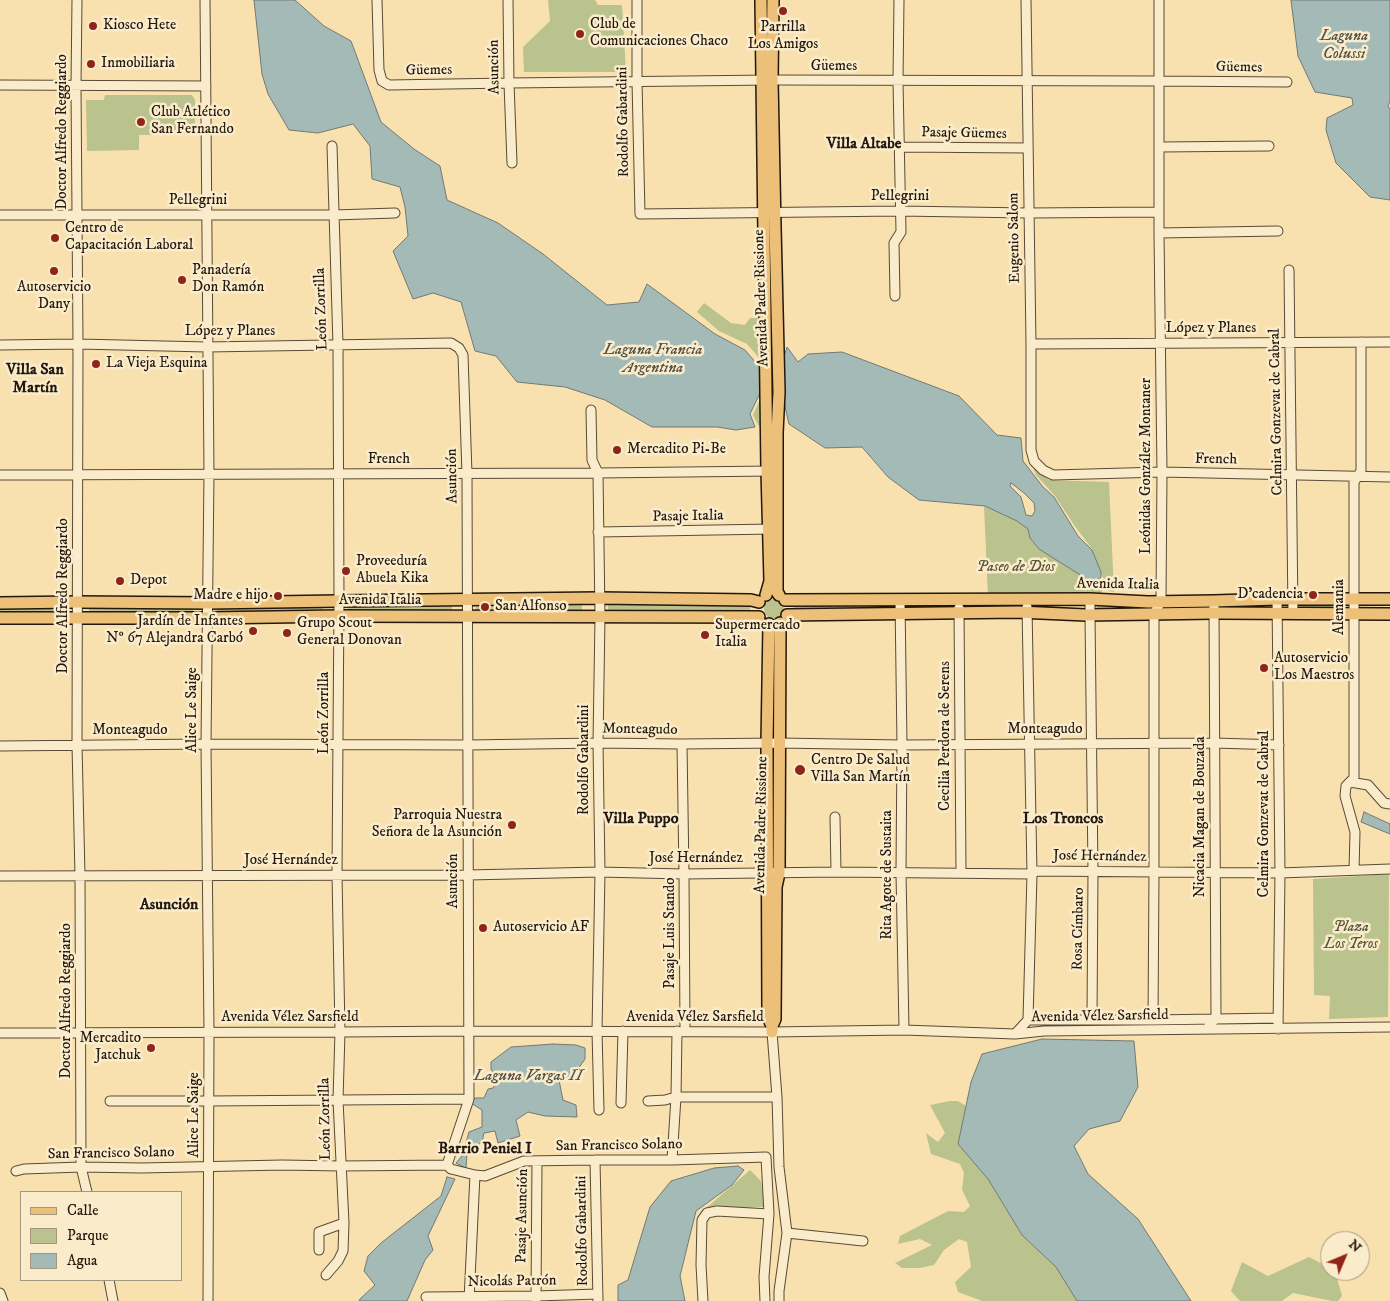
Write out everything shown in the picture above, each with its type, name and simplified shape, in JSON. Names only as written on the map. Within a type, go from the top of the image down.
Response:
[{"type":"main road","name":"Avenida Padre Rissione","points":[[761,0],[767,81],[769,213],[766,393],[772,471],[773,529],[778,592],[782,597]]},
{"type":"main road","name":"Avenida Padre Rissione","points":[[767,81],[773,0]]},
{"type":"main road","name":"Avenida Padre Rissione","points":[[769,213],[779,370],[777,433],[772,471]]},
{"type":"main road","name":"Avenida Padre Rissione","points":[[763,598],[770,581],[773,529]]},
{"type":"main road","points":[[774,594],[782,597],[788,606],[779,621],[763,622],[759,617],[757,609],[763,598],[774,594]]},
{"type":"main road","name":"Avenida Italia","points":[[782,597],[900,600],[1090,599],[1161,601],[1277,614],[1390,614]]},
{"type":"main road","name":"Avenida Italia","points":[[0,603],[208,603],[599,598],[751,600],[763,598]]},
{"type":"main road","name":"Avenida Italia","points":[[779,621],[900,613],[1154,614],[1277,599],[1390,599]]},
{"type":"main road","name":"Avenida Italia","points":[[0,618],[339,616],[759,617]]},
{"type":"main road","name":"Avenida Padre Rissione","points":[[772,1029],[768,1017],[773,873],[773,743],[779,621]]},
{"type":"street","name":"Doctor Alfredo Reggiardo","points":[[77,0],[77,745],[80,876],[81,1167],[87,1191]]},
{"type":"street","name":"Alice Le Saige","points":[[205,0],[209,474],[206,744],[209,1032],[208,1301]]},
{"type":"street","name":"Güemes","points":[[377,0],[379,70],[382,81],[389,85],[637,81],[1159,80],[1287,82]]},
{"type":"street","name":"Asunción","points":[[508,0],[512,163]]},
{"type":"street","name":"Rodolfo Gabardini","points":[[638,0],[637,81],[640,214]]},
{"type":"street","points":[[895,296],[894,243],[901,232],[898,81],[899,0]]},
{"type":"street","name":"Eugenio Salom","points":[[1026,0],[1031,450],[1034,461],[1043,470]]},
{"type":"street","name":"Leónidas González Montaner","points":[[1153,1020],[1154,614],[1161,601],[1162,472],[1159,0]]},
{"type":"street","points":[[0,85],[206,86]]},
{"type":"street","name":"León Zorrilla","points":[[326,1275],[338,1261],[342,1251],[344,1223],[338,1100],[340,1032],[337,875],[339,616],[338,345],[332,146]]},
{"type":"street","points":[[1160,147],[1269,146]]},
{"type":"street","name":"Pasaje Güemes","points":[[900,147],[1028,148]]},
{"type":"street","name":"Pellegrini","points":[[640,214],[900,210],[1029,213],[1159,212]]},
{"type":"street","name":"Pellegrini","points":[[0,215],[396,213]]},
{"type":"street","points":[[1159,233],[1278,231]]},
{"type":"street","name":"Celmira Gonzevat de Cabral","points":[[1289,270],[1293,614]]},
{"type":"street","name":"Alemania","points":[[1354,870],[1355,832],[1345,796],[1346,786],[1354,778],[1354,482],[1361,471],[1361,342]]},
{"type":"street","name":"López y Planes","points":[[1031,344],[1390,342]]},
{"type":"street","name":"López y Planes","points":[[0,345],[207,346],[451,343],[459,348]]},
{"type":"street","name":"Asunción","points":[[446,1165],[469,1099],[467,474],[464,355],[459,348]]},
{"type":"street","name":"Rodolfo Gabardini","points":[[592,410],[592,460],[598,473],[600,617],[598,743],[600,872],[597,1031],[600,1110]]},
{"type":"street","name":"French","points":[[1043,470],[1053,475],[1162,472],[1390,477]]},
{"type":"street","name":"French","points":[[0,475],[772,471]]},
{"type":"street","name":"Pasaje Italia","points":[[598,532],[773,529]]},
{"type":"street","name":"Rosa Címbaro","points":[[1090,599],[1093,871],[1092,1020]]},
{"type":"street","name":"Celmira Gonzevat de Cabral","points":[[1277,599],[1280,873],[1278,1029]]},
{"type":"street","name":"Rita Agote de Sustaita","points":[[900,600],[901,872],[904,1030]]},
{"type":"street","name":"Cecilia Perdora de Serens","points":[[958,600],[961,872]]},
{"type":"street","points":[[1015,1034],[1028,1020],[1032,874],[1028,744],[1027,600]]},
{"type":"street","name":"Nicacia Magan de Bouzada","points":[[1214,607],[1216,1019]]},
{"type":"street","name":"Monteagudo","points":[[0,746],[206,744],[468,746],[598,743],[902,745],[1279,744]]},
{"type":"street","name":"Pasaje Luis Stando","points":[[672,1160],[681,1031],[684,874],[682,744]]},
{"type":"street","points":[[1350,782],[1368,785],[1384,804],[1390,804]]},
{"type":"street","points":[[835,816],[836,872]]},
{"type":"street","name":"José Hernández","points":[[0,876],[468,875],[600,872],[684,874],[836,872],[1032,874],[1037,871],[1280,873],[1390,869]]},
{"type":"street","name":"Avenida Vélez Sarsfield","points":[[1028,1020],[1278,1018]]},
{"type":"street","points":[[1208,1029],[1210,1024],[1216,1019]]},
{"type":"street","name":"Avenida Vélez Sarsfield","points":[[0,1033],[681,1031],[772,1029],[904,1030],[1015,1034],[1044,1031],[1390,1026]]},
{"type":"street","name":"Avenida Padre Rissione","points":[[772,1029],[777,1097],[779,1167],[787,1234],[779,1301]]},
{"type":"street","points":[[621,1103],[622,1031]]},
{"type":"street","points":[[648,1101],[676,1097],[777,1097]]},
{"type":"street","points":[[110,1101],[209,1102],[469,1099]]},
{"type":"street","name":"San Francisco Solano","points":[[475,1175],[485,1176],[524,1162],[538,1161],[766,1157],[766,1167]]},
{"type":"street","name":"Rodolfo Gabardini","points":[[595,1160],[598,1298]]},
{"type":"street","name":"Pasaje Asunción","points":[[536,1299],[538,1161]]},
{"type":"street","points":[[446,1165],[451,1169],[475,1175],[469,1299]]},
{"type":"street","name":"San Francisco Solano","points":[[16,1171],[81,1167],[446,1165]]},
{"type":"street","points":[[765,1301],[764,1277],[769,1214],[766,1167],[779,1167]]},
{"type":"street","points":[[703,1301],[701,1265],[702,1220],[707,1213],[717,1211],[769,1214]]},
{"type":"street","points":[[319,1250],[319,1232],[344,1223]]},
{"type":"street","points":[[787,1234],[863,1241]]},
{"type":"street","points":[[109,1281],[113,1301]]},
{"type":"street","name":"Nicolás Patrón","points":[[426,1297],[469,1299],[598,1298]]},
{"type":"green space","name":"Club de Comunicaciones Chaco","points":[[548,0],[595,0],[598,5],[622,5],[626,72],[524,72],[523,47],[550,21]]},
{"type":"green space","name":"Club Atlético San Fernando","points":[[105,95],[192,95],[195,100],[195,134],[139,135],[139,150],[87,151],[86,100],[104,100]]},
{"type":"green space","points":[[704,303],[731,323],[745,325],[750,318],[760,318],[761,360],[747,344],[719,331],[697,312]]},
{"type":"green space","points":[[762,395],[762,432],[753,415]]},
{"type":"green space","points":[[1033,468],[1049,480],[1109,482],[1114,592],[1108,591],[1092,549],[1055,496],[1036,475]]},
{"type":"green space","name":"Paseo de Dios","points":[[984,506],[1017,521],[1028,529],[1030,538],[1039,549],[1085,578],[1090,587],[1101,577],[1102,596],[988,597]]},
{"type":"green space","points":[[770,599],[778,599],[784,605],[784,613],[778,619],[770,619],[764,613],[764,605]]},
{"type":"green space","points":[[582,603],[582,610],[476,611],[476,604]]},
{"type":"green space","points":[[750,604],[750,612],[608,612],[608,605]]},
{"type":"green space","points":[[955,604],[955,609],[910,610],[910,605]]},
{"type":"green space","points":[[964,604],[1020,604],[1020,609],[964,608]]},
{"type":"green space","points":[[1097,604],[1145,606],[1144,611],[1097,608]]},
{"type":"green space","points":[[323,605],[323,612],[217,612],[217,606]]},
{"type":"green space","points":[[794,605],[890,605],[890,609],[795,612]]},
{"type":"green space","points":[[1301,605],[1344,605],[1345,608],[1300,609]]},
{"type":"green space","points":[[452,606],[452,612],[348,613],[347,607]]},
{"type":"green space","points":[[193,607],[193,613],[89,614],[89,608]]},
{"type":"green space","points":[[0,608],[65,608],[65,614],[0,614]]},
{"type":"green space","name":"Plaza Los Teros","points":[[1389,874],[1388,1017],[1329,1019],[1330,996],[1314,995],[1313,879]]},
{"type":"green space","points":[[958,1101],[966,1106],[958,1144],[988,1179],[1022,1235],[1056,1267],[1077,1301],[982,1301],[958,1292],[955,1282],[971,1267],[967,1242],[959,1239],[944,1250],[934,1265],[920,1268],[902,1268],[895,1263],[932,1245],[920,1239],[898,1244],[900,1236],[948,1211],[964,1212],[970,1206],[962,1190],[964,1173],[960,1164],[931,1154],[926,1133],[938,1142],[945,1133],[930,1105]]},
{"type":"green space","points":[[750,1170],[761,1181],[765,1207],[705,1209]]},
{"type":"green space","points":[[1309,1257],[1320,1263],[1320,1281],[1338,1281],[1342,1296],[1338,1301],[1332,1301],[1293,1293],[1282,1301],[1240,1301],[1231,1291],[1242,1262],[1268,1276]]},
{"type":"water","name":"Laguna Francia Argentina","points":[[254,0],[295,0],[324,26],[351,41],[381,122],[414,149],[440,166],[447,200],[498,223],[543,254],[607,305],[639,302],[647,284],[715,334],[745,350],[763,371],[782,371],[787,347],[798,362],[808,354],[842,352],[959,396],[997,435],[1021,438],[1023,461],[1043,487],[1054,497],[1078,536],[1092,550],[1101,572],[1101,577],[1089,587],[1085,578],[1039,549],[1030,538],[1028,529],[1017,521],[985,506],[919,500],[888,477],[862,447],[825,448],[789,424],[782,393],[760,393],[750,414],[755,427],[736,430],[717,427],[652,427],[605,400],[565,387],[517,382],[496,356],[475,351],[461,302],[433,293],[413,299],[393,251],[408,236],[405,207],[400,187],[372,179],[370,146],[353,124],[318,133],[289,130],[268,94],[262,74]],"holes":[[[1011,483],[1034,503],[1035,511],[1032,516],[1026,515],[1021,497],[1010,486]]]},
{"type":"water","name":"Laguna Colussi","points":[[1291,0],[1390,0],[1390,102],[1388,106],[1390,109],[1390,200],[1370,197],[1336,163],[1326,130],[1327,118],[1353,105],[1352,98],[1315,92],[1298,56]]},
{"type":"water","points":[[1364,812],[1390,824],[1390,834],[1361,822]]},
{"type":"water","points":[[1042,1039],[1134,1041],[1138,1087],[1120,1121],[1089,1129],[1074,1146],[1088,1174],[1138,1219],[1191,1301],[1077,1301],[1056,1267],[1022,1235],[988,1179],[958,1144],[971,1082],[982,1054]]},
{"type":"water","name":"Laguna Vargas II","points":[[553,1044],[576,1045],[585,1048],[585,1059],[573,1076],[559,1080],[563,1100],[576,1105],[577,1117],[545,1116],[528,1112],[516,1120],[520,1136],[498,1143],[495,1131],[484,1133],[482,1142],[467,1153],[466,1168],[456,1163],[462,1156],[469,1132],[482,1127],[482,1110],[471,1103],[475,1098],[484,1098],[488,1089],[493,1088],[497,1081],[491,1069],[491,1062],[511,1047]]},
{"type":"water","points":[[738,1166],[744,1170],[732,1185],[696,1211],[680,1276],[685,1301],[618,1301],[618,1285],[628,1280],[650,1207],[671,1181],[714,1168]]},
{"type":"water","points":[[447,1177],[455,1179],[428,1236],[433,1250],[425,1260],[407,1301],[359,1301],[375,1285],[364,1271],[368,1256],[381,1243],[441,1196]]},
{"type":"place","name":"Parrilla Los Amigos","points":[[783,11]]},
{"type":"place","name":"Kiosco Hete","points":[[93,26]]},
{"type":"place","name":"Club de Comunicaciones Chaco","points":[[580,34]]},
{"type":"place","name":"Inmobiliaria","points":[[91,64]]},
{"type":"place","name":"Club Atlético San Fernando","points":[[141,122]]},
{"type":"place","name":"Centro de Capacitación Laboral","points":[[55,238]]},
{"type":"place","name":"Autoservicio Dany","points":[[54,271]]},
{"type":"place","name":"Panadería Don Ramón","points":[[182,280]]},
{"type":"place","name":"La Vieja Esquina","points":[[96,364]]},
{"type":"place","name":"Mercadito Pi-Be","points":[[617,450]]},
{"type":"place","name":"Proveeduría Abuela Kika","points":[[346,571]]},
{"type":"place","name":"Depot","points":[[120,581]]},
{"type":"place","name":"D'cadencia","points":[[1313,595]]},
{"type":"place","name":"Madre e hijo","points":[[278,596]]},
{"type":"place","name":"San Alfonso","points":[[485,607]]},
{"type":"place","name":"Jardín de Infantes Nº 67 Alejandra Carbó","points":[[253,631]]},
{"type":"place","name":"Grupo Scout General Donovan","points":[[287,633]]},
{"type":"place","name":"Supermercado Italia","points":[[705,635]]},
{"type":"place","name":"Autoservicio Los Maestros","points":[[1264,668]]},
{"type":"place","name":"Centro De Salud Villa San Martín","points":[[800,770]]},
{"type":"place","name":"Parroquia Nuestra Señora de la Asunción","points":[[512,825]]},
{"type":"place","name":"Autoservicio AF","points":[[483,928]]},
{"type":"place","name":"Mercadito Jatchuk","points":[[151,1048]]},
{"type":"district","name":"Villa Altabe","points":[[864,145]]},
{"type":"district","name":"Villa San Martín","points":[[35,380]]},
{"type":"district","name":"Villa Puppo","points":[[641,820]]},
{"type":"district","name":"Los Troncos","points":[[1063,820]]},
{"type":"district","name":"Asunción","points":[[169,906]]},
{"type":"district","name":"Barrio Peniel I","points":[[485,1150]]}]
